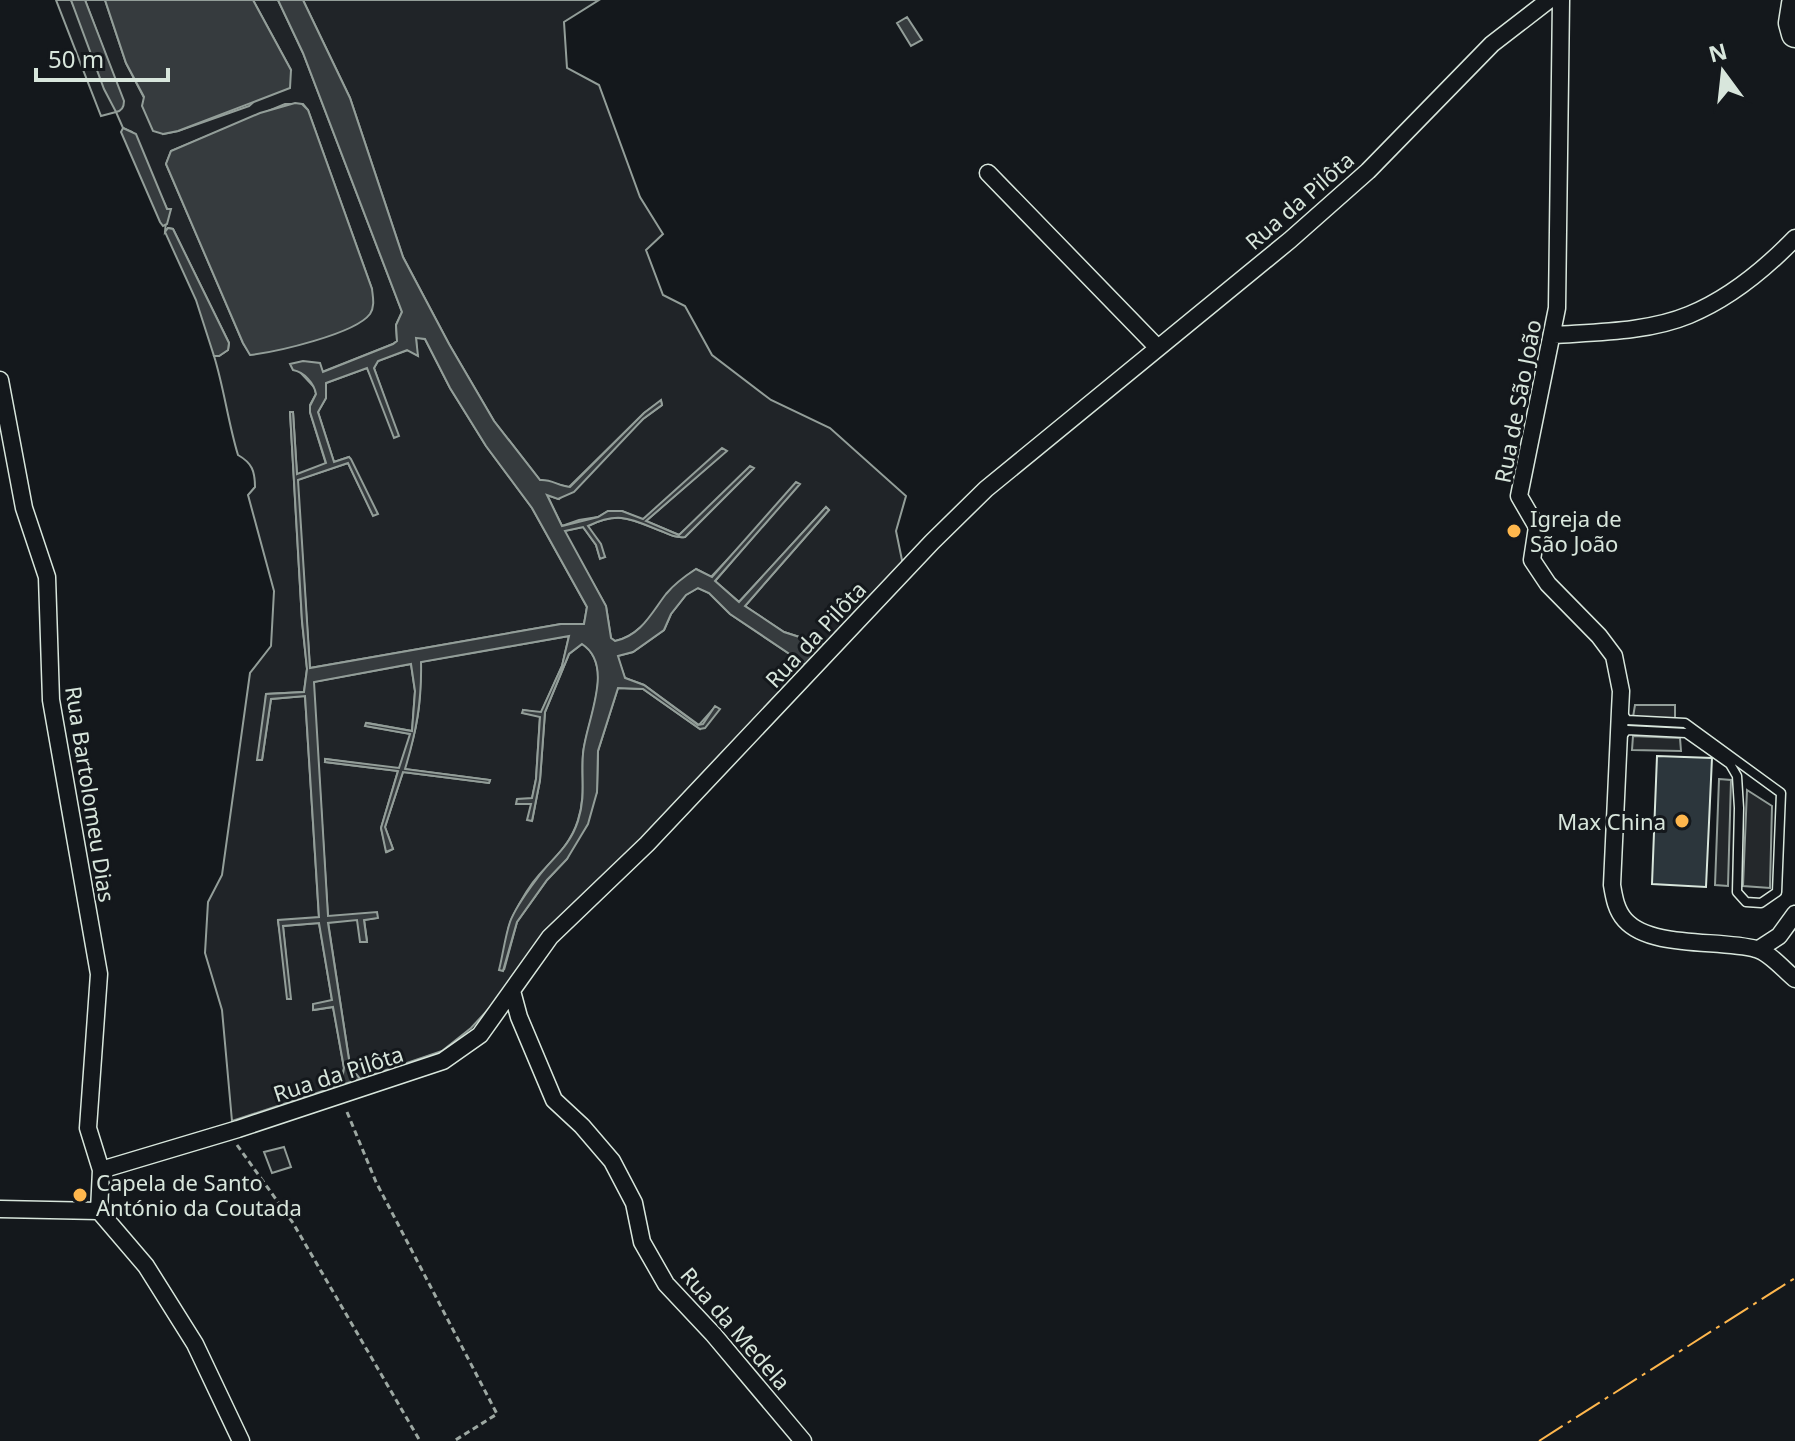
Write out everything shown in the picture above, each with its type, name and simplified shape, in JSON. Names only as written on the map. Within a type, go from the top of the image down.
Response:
[{"type":"main road","points":[[1795,4],[1792,23],[1795,34]]},
{"type":"street","name":"Rua da Pilôta","points":[[101,1170],[443,1061],[480,1035],[550,937],[647,844],[932,542],[986,489],[1290,240],[1345,191],[1492,44],[1549,0]]},
{"type":"street","name":"Rua de São João","points":[[1561,0],[1557,308],[1554,335],[1519,496],[1537,527],[1532,560],[1548,584],[1599,636],[1614,656],[1621,691],[1612,885],[1615,903],[1625,920],[1642,931],[1664,938],[1759,949]]},
{"type":"street","points":[[988,173],[1158,348]]},
{"type":"street","points":[[1554,335],[1609,331],[1689,315],[1774,260],[1795,238]]},
{"type":"street","name":"Rua Bartolomeu Dias","points":[[0,380],[24,508],[47,577],[51,700],[99,974],[88,1128],[101,1170]]},
{"type":"street","points":[[1795,914],[1779,936],[1759,949],[1795,979]]},
{"type":"street","name":"Rua da Medela","points":[[512,991],[519,1017],[554,1100],[612,1161],[634,1203],[642,1242],[666,1284],[739,1363],[803,1441]]},
{"type":"street","points":[[101,1170],[99,1211],[146,1266],[195,1344],[241,1441]]},
{"type":"street","points":[[0,1209],[99,1211]]},
{"type":"lane","points":[[1618,740],[1627,730],[1686,733],[1730,764],[1737,776],[1739,808],[1737,892],[1746,902],[1761,903],[1777,892],[1781,793],[1685,723],[1627,720],[1620,711]]},
{"type":"path","points":[[340,1095],[376,1182],[497,1414],[454,1441]]},
{"type":"path","points":[[228,1132],[293,1223],[420,1441]]},
{"type":"shaded area","points":[[56,0],[71,0],[111,69],[85,0],[105,0],[126,63],[163,134],[249,106],[291,70],[253,0],[278,0],[303,53],[402,312],[396,325],[397,341],[393,344],[322,372],[299,371],[315,388],[310,412],[326,464],[297,475],[293,412],[290,412],[307,669],[304,692],[266,694],[262,760],[271,699],[305,696],[319,918],[278,921],[290,999],[283,926],[319,923],[332,1000],[314,1010],[333,1007],[344,1068],[341,1085],[232,1121],[222,1010],[205,953],[208,902],[222,875],[250,673],[271,646],[274,591],[248,495],[255,487],[253,472],[250,464],[238,455],[214,356],[228,350],[229,343],[173,229],[168,228],[165,232],[167,209],[132,132],[123,128],[116,112],[101,116]],"holes":[[[285,104],[303,104],[308,110],[372,289],[250,354],[166,164],[171,151]]]},
{"type":"shaded area","points":[[71,0],[85,0],[124,101],[122,108],[116,112],[104,89]]},
{"type":"shaded area","points":[[105,0],[253,0],[291,70],[290,88],[178,131],[163,134],[153,131],[142,106],[144,97],[126,63]]},
{"type":"shaded area","points":[[278,0],[303,0],[350,98],[403,257],[494,421],[540,480],[570,487],[661,400],[662,405],[643,419],[574,492],[558,499],[547,495],[562,526],[598,517],[608,511],[622,511],[643,519],[722,448],[727,451],[646,521],[679,535],[750,466],[754,468],[685,537],[673,536],[625,518],[599,521],[588,526],[601,544],[605,557],[600,559],[596,545],[583,527],[565,531],[606,606],[611,638],[615,641],[639,629],[669,590],[696,569],[712,577],[796,482],[800,484],[715,581],[739,602],[826,507],[829,510],[745,606],[784,632],[827,646],[806,665],[730,614],[709,593],[698,588],[686,595],[671,614],[664,630],[633,652],[618,656],[625,678],[644,685],[698,725],[703,724],[715,706],[720,709],[705,728],[700,729],[643,689],[618,688],[598,751],[597,792],[588,824],[567,859],[547,880],[517,922],[503,971],[499,970],[515,911],[541,873],[570,839],[578,821],[583,795],[583,754],[598,680],[592,654],[582,644],[569,654],[545,712],[540,780],[532,821],[527,820],[531,804],[516,804],[517,799],[532,798],[540,717],[522,713],[523,710],[541,712],[562,666],[569,636],[421,662],[418,717],[405,769],[490,780],[489,783],[403,772],[385,827],[393,849],[386,852],[381,828],[398,771],[325,762],[325,759],[399,768],[410,734],[365,726],[366,723],[412,731],[415,691],[411,664],[314,682],[328,916],[377,912],[378,918],[364,920],[367,942],[360,942],[357,920],[328,923],[350,1066],[360,1079],[341,1085],[344,1068],[333,1007],[313,1010],[313,1004],[332,1000],[319,923],[283,926],[291,999],[287,999],[278,920],[319,917],[305,696],[271,699],[262,760],[257,760],[266,694],[304,692],[307,669],[290,412],[293,412],[297,474],[326,463],[310,412],[315,390],[308,379],[293,370],[290,364],[303,361],[320,363],[323,372],[393,344],[397,341],[396,325],[402,312],[303,53]],"holes":[[[416,338],[425,339],[450,388],[486,446],[532,508],[587,607],[584,624],[561,624],[310,668],[298,480],[348,463],[373,516],[378,514],[351,459],[334,462],[318,412],[326,398],[326,383],[367,368],[394,438],[399,436],[374,368],[378,361],[407,350],[418,356]]]},
{"type":"shaded area","points":[[303,0],[599,0],[564,22],[567,68],[599,85],[640,197],[663,234],[646,250],[663,295],[685,306],[712,355],[771,400],[830,428],[906,496],[896,531],[903,565],[827,646],[784,632],[745,606],[829,510],[826,507],[739,602],[715,581],[799,484],[711,577],[696,569],[638,629],[615,641],[611,638],[606,606],[564,531],[583,527],[596,545],[600,558],[605,557],[588,526],[599,521],[624,518],[673,536],[685,537],[754,468],[679,535],[646,521],[726,451],[643,520],[622,511],[608,511],[598,517],[562,526],[547,495],[559,499],[643,419],[662,405],[661,401],[644,413],[569,487],[540,480],[494,421],[403,257],[350,98]]},
{"type":"shaded area","points":[[907,17],[922,40],[911,46],[897,23]]},
{"type":"shaded area","points":[[295,103],[302,104],[308,110],[372,289],[373,308],[362,321],[332,335],[250,355],[166,164],[171,151],[260,113]]},
{"type":"shaded area","points":[[123,128],[136,134],[167,209],[171,209],[167,224],[163,226],[121,132]]},
{"type":"shaded area","points":[[168,228],[173,229],[229,343],[228,350],[219,356],[214,356],[196,300],[165,232]]},
{"type":"shaded area","points":[[416,337],[425,339],[450,388],[486,446],[532,508],[587,607],[584,624],[561,624],[310,668],[297,480],[348,463],[373,515],[349,457],[334,462],[318,412],[326,398],[326,383],[367,368],[398,436],[374,368],[378,361],[408,350],[417,355]]},
{"type":"shaded area","points":[[698,588],[709,593],[730,614],[806,665],[471,1028],[442,1051],[360,1079],[350,1066],[328,922],[357,919],[367,941],[364,920],[377,918],[377,913],[328,917],[313,682],[411,664],[415,691],[412,731],[367,723],[366,726],[411,734],[399,769],[326,759],[325,762],[398,771],[381,828],[387,852],[393,849],[385,827],[403,772],[489,783],[490,780],[404,769],[418,717],[420,662],[569,636],[562,666],[541,713],[523,710],[523,713],[540,716],[532,799],[517,800],[531,803],[532,821],[540,780],[545,712],[569,654],[582,644],[592,654],[598,680],[583,754],[583,794],[578,820],[567,843],[532,884],[510,922],[504,970],[517,922],[547,880],[567,859],[597,792],[598,751],[618,688],[643,689],[700,729],[715,707],[699,725],[644,685],[625,678],[617,656],[633,652],[664,630],[671,614],[686,595]]},
{"type":"shaded area","points":[[1635,705],[1675,705],[1675,719],[1633,717]]},
{"type":"shaded area","points":[[1633,736],[1680,738],[1681,751],[1632,750]]},
{"type":"shaded area","points":[[1719,779],[1731,780],[1728,886],[1715,885]]},
{"type":"shaded area","points":[[1747,790],[1772,806],[1770,888],[1743,886]]},
{"type":"shaded area","points":[[284,1147],[291,1167],[272,1173],[264,1152]]},
{"type":"building","name":"Max China","points":[[1657,756],[1712,758],[1706,887],[1652,884]]},
{"type":"power","points":[[1539,1441],[1795,1278]]},
{"type":"place","name":"Igreja de São João","points":[[1514,531]]},
{"type":"place","name":"Max China","points":[[1682,821]]},
{"type":"place","name":"Capela de Santo António da Coutada","points":[[80,1195]]}]
